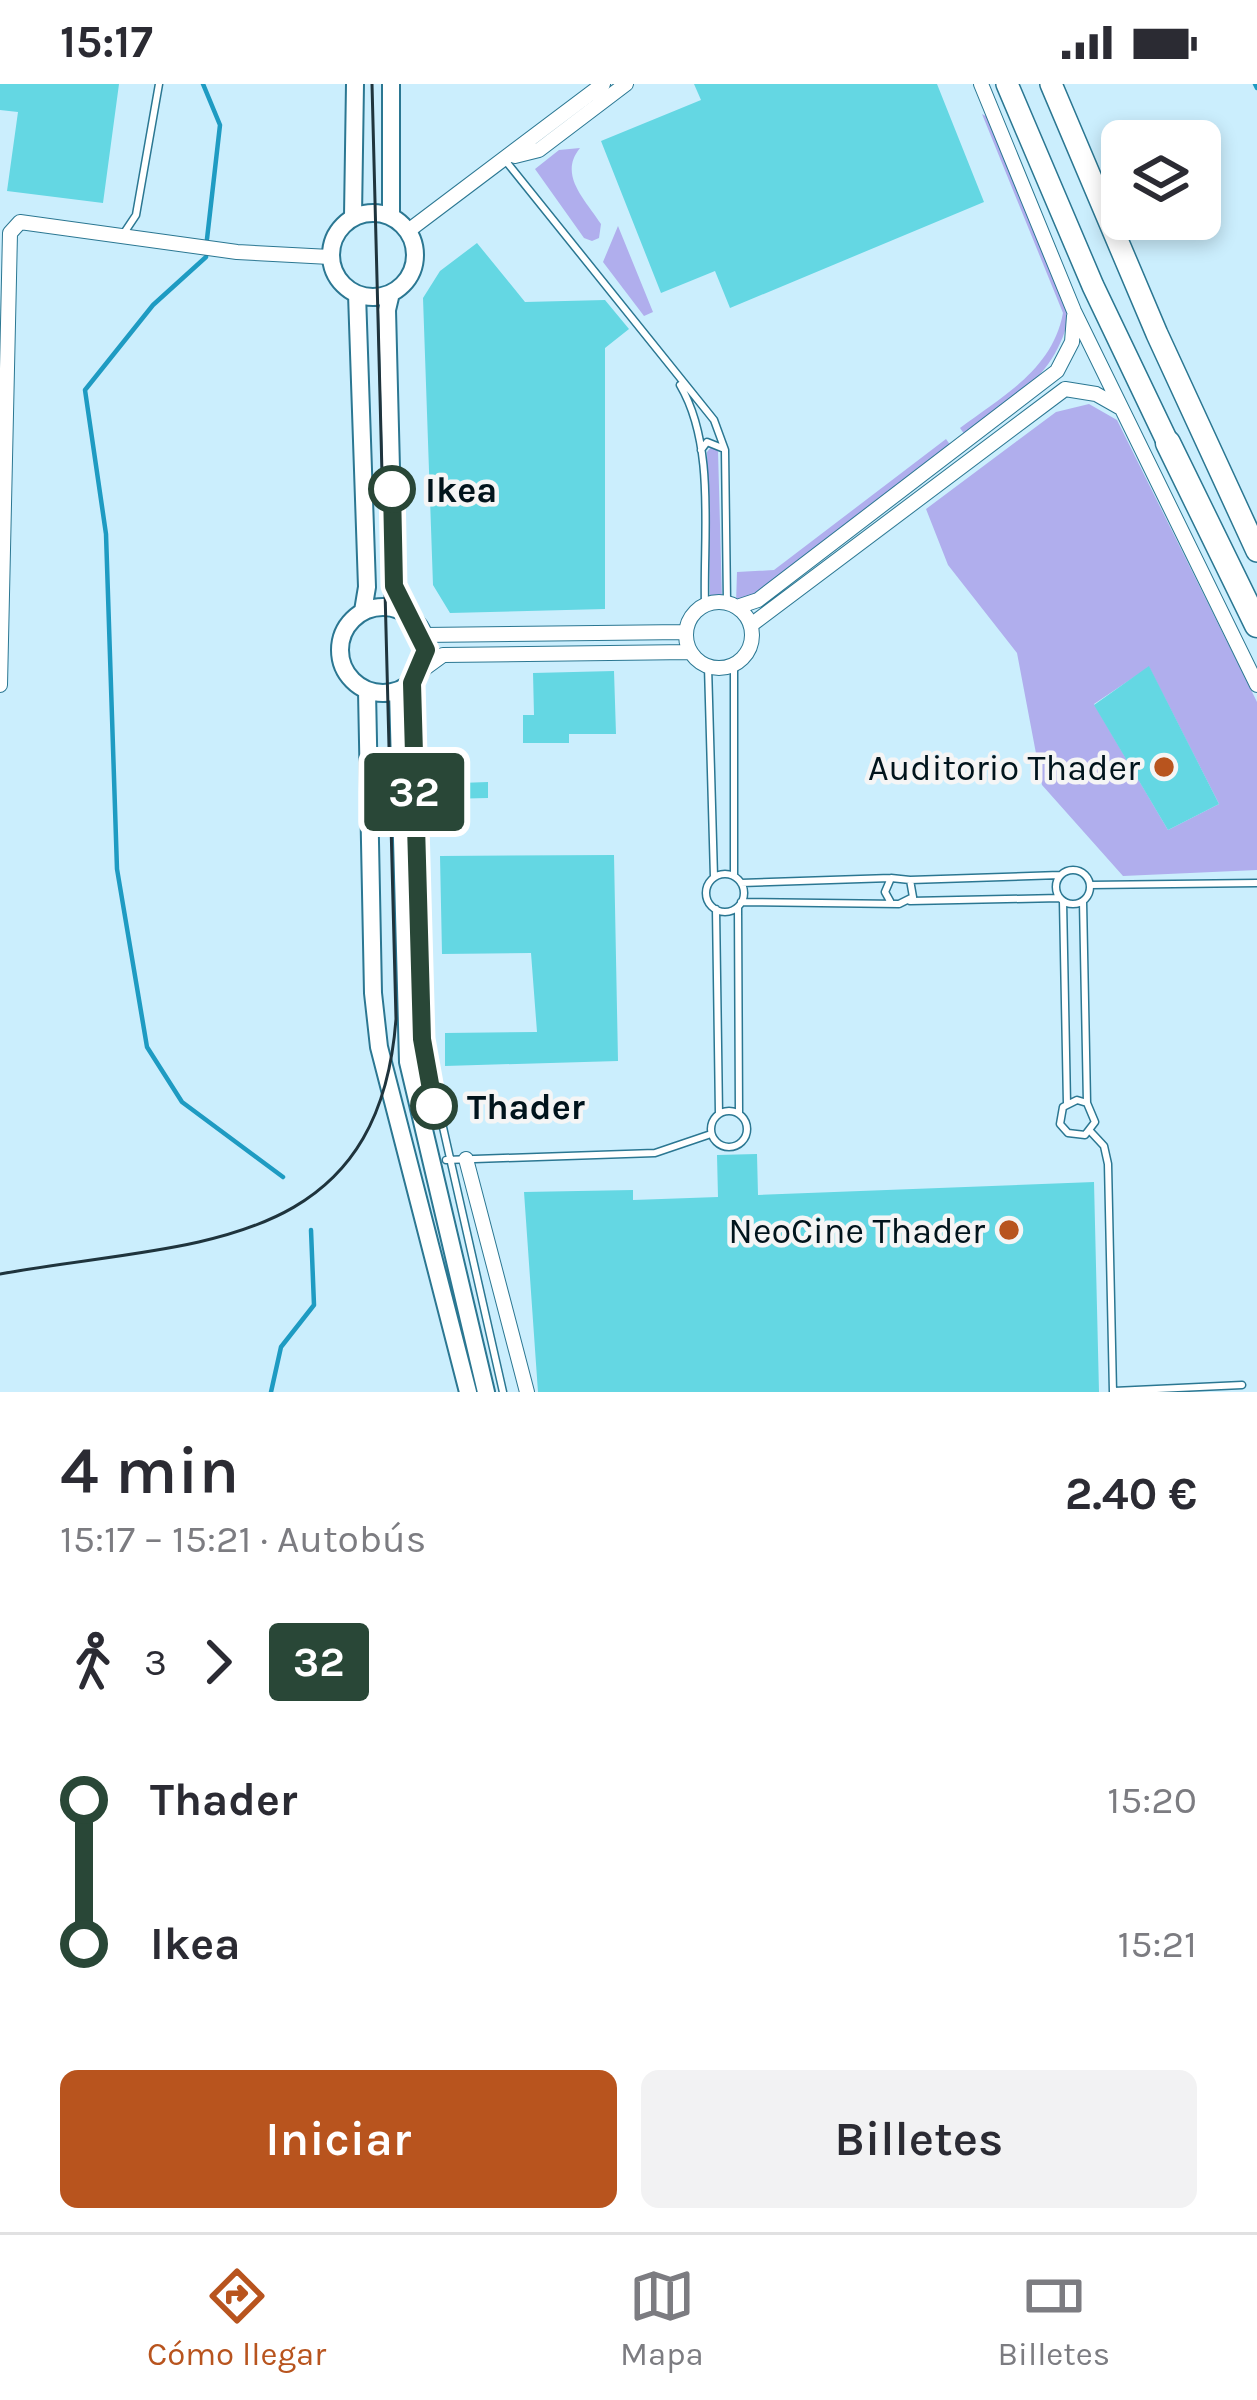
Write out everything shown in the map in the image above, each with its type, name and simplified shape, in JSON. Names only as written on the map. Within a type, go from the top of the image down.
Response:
[{"type":"highway","points":[[1168,443],[1257,625]]},
{"type":"main road","points":[[1007,84],[1168,443]]},
{"type":"main road","points":[[1051,84],[1156,334],[1257,551]]},
{"type":"street","points":[[353,217],[355,84]]},
{"type":"street","points":[[391,84],[391,216]]},
{"type":"street","points":[[408,231],[600,84]]},
{"type":"street","points":[[505,159],[539,150],[626,84]]},
{"type":"street","points":[[981,84],[1074,310],[1257,685]]},
{"type":"street","points":[[363,611],[367,587],[357,294],[334,272],[330,257],[340,226],[372,212],[391,216],[408,231],[414,266],[391,293],[387,310],[394,586],[404,613],[423,635],[686,632]]},
{"type":"street","points":[[0,686],[10,233],[20,222],[330,257]]},
{"type":"street","points":[[357,294],[391,293]]},
{"type":"street","points":[[690,652],[686,632],[705,604],[758,600],[1057,371],[1072,342],[1074,310]]},
{"type":"street","points":[[751,626],[1065,389],[1096,394],[1121,408]]},
{"type":"street","points":[[404,613],[379,607],[363,611],[344,630],[340,645],[346,675],[367,691],[410,682],[443,655],[690,652],[708,666],[734,664],[749,648],[751,626],[732,605]]},
{"type":"street","points":[[423,635],[410,682],[408,1062],[486,1392]]},
{"type":"street","points":[[367,691],[373,993],[379,1047],[468,1392]]},
{"type":"street","points":[[466,1159],[527,1392]]},
{"type":"lane","points":[[122,236],[136,215],[159,84]]},
{"type":"lane","points":[[505,159],[715,420],[724,450],[732,605]]},
{"type":"lane","points":[[669,367],[692,406],[701,450],[705,604]]},
{"type":"lane","points":[[701,450],[706,442],[724,450]]},
{"type":"lane","points":[[734,664],[734,876],[741,883],[1060,875],[1078,870],[1090,885]]},
{"type":"lane","points":[[708,666],[714,877],[706,891],[716,909],[718,1114],[711,1134]]},
{"type":"lane","points":[[410,682],[422,1039],[446,1160],[503,1392]]},
{"type":"lane","points":[[1060,875],[1055,890],[1061,900],[1067,1103],[1060,1112],[1063,1129],[1073,1136],[1090,1131]]},
{"type":"lane","points":[[714,877],[734,876]]},
{"type":"lane","points":[[890,901],[885,892],[891,878]]},
{"type":"lane","points":[[910,880],[914,893],[910,901]]},
{"type":"lane","points":[[711,1134],[724,1147],[742,1142],[748,1126],[739,1113],[741,883]]},
{"type":"lane","points":[[1090,885],[1257,884]]},
{"type":"lane","points":[[1090,885],[1083,901],[1087,1103],[1096,1116],[1090,1131]]},
{"type":"lane","points":[[716,909],[740,904],[1083,901]]},
{"type":"lane","points":[[1067,1103],[1087,1103]]},
{"type":"lane","points":[[718,1114],[739,1113]]},
{"type":"lane","points":[[1090,1131],[1104,1146],[1108,1164],[1113,1391],[1242,1384]]},
{"type":"lane","points":[[446,1160],[655,1153],[711,1134]]},
{"type":"shaded area","points":[[982,114],[989,118],[1069,317],[1042,372],[965,435],[960,428],[1037,366],[1063,313]]},
{"type":"shaded area","points":[[580,148],[573,177],[601,224],[599,238],[592,241],[584,238],[535,169],[559,150]]},
{"type":"shaded area","points":[[618,226],[653,312],[644,316],[603,262]]},
{"type":"shaded area","points":[[1089,404],[1117,420],[1257,702],[1257,870],[1123,876],[1042,785],[1017,653],[948,565],[926,509],[1056,412]],"holes":[[[1149,667],[1219,804],[1168,830],[1094,704]]]},
{"type":"shaded area","points":[[946,439],[951,446],[751,599],[736,603],[737,572],[774,570]]},
{"type":"shaded area","points":[[712,446],[718,450],[722,599],[710,599],[707,452]]},
{"type":"building","points":[[0,84],[119,84],[103,203],[7,191],[18,112],[0,110]]},
{"type":"building","points":[[694,84],[937,84],[984,202],[730,308],[715,271],[661,293],[601,141],[701,100]]},
{"type":"building","points":[[477,243],[525,302],[605,300],[629,329],[605,348],[605,609],[450,613],[433,585],[423,298],[440,271]]},
{"type":"building","name":"Auditorio Thader","points":[[1149,666],[1219,804],[1168,830],[1094,705]]},
{"type":"building","points":[[614,671],[616,734],[569,734],[569,743],[523,743],[523,715],[534,715],[533,673]]},
{"type":"building","points":[[456,757],[460,783],[488,782],[488,798],[446,799],[439,758]]},
{"type":"building","points":[[614,855],[618,1061],[445,1066],[445,1033],[537,1032],[531,953],[442,954],[440,856]]},
{"type":"building","points":[[757,1154],[758,1195],[1094,1182],[1099,1392],[538,1392],[524,1192],[633,1190],[633,1200],[718,1197],[717,1155]]},
{"type":"waterway","points":[[203,84],[220,125],[207,239]]},
{"type":"waterway","points":[[1255,84],[1257,88]]},
{"type":"waterway","points":[[206,257],[153,305],[85,390],[106,534],[117,869],[147,1047],[182,1102],[283,1177]]},
{"type":"waterway","points":[[271,1392],[281,1347],[314,1305],[311,1230]]},
{"type":"tram line","points":[[0,1274],[201,1241],[260,1223],[311,1196],[352,1155],[381,1097],[396,1019],[372,84]]},
{"type":"bus line","name":"32","points":[[392,489],[394,586],[404,613],[423,635],[426,650],[412,683],[422,1039],[434,1106]]},
{"type":"place","name":"Ikea","points":[[392,489]]},
{"type":"place","name":"Auditorio Thader","points":[[1164,767]]},
{"type":"place","name":"Thader","points":[[434,1106]]},
{"type":"place","name":"NeoCine Thader","points":[[1009,1230]]}]
